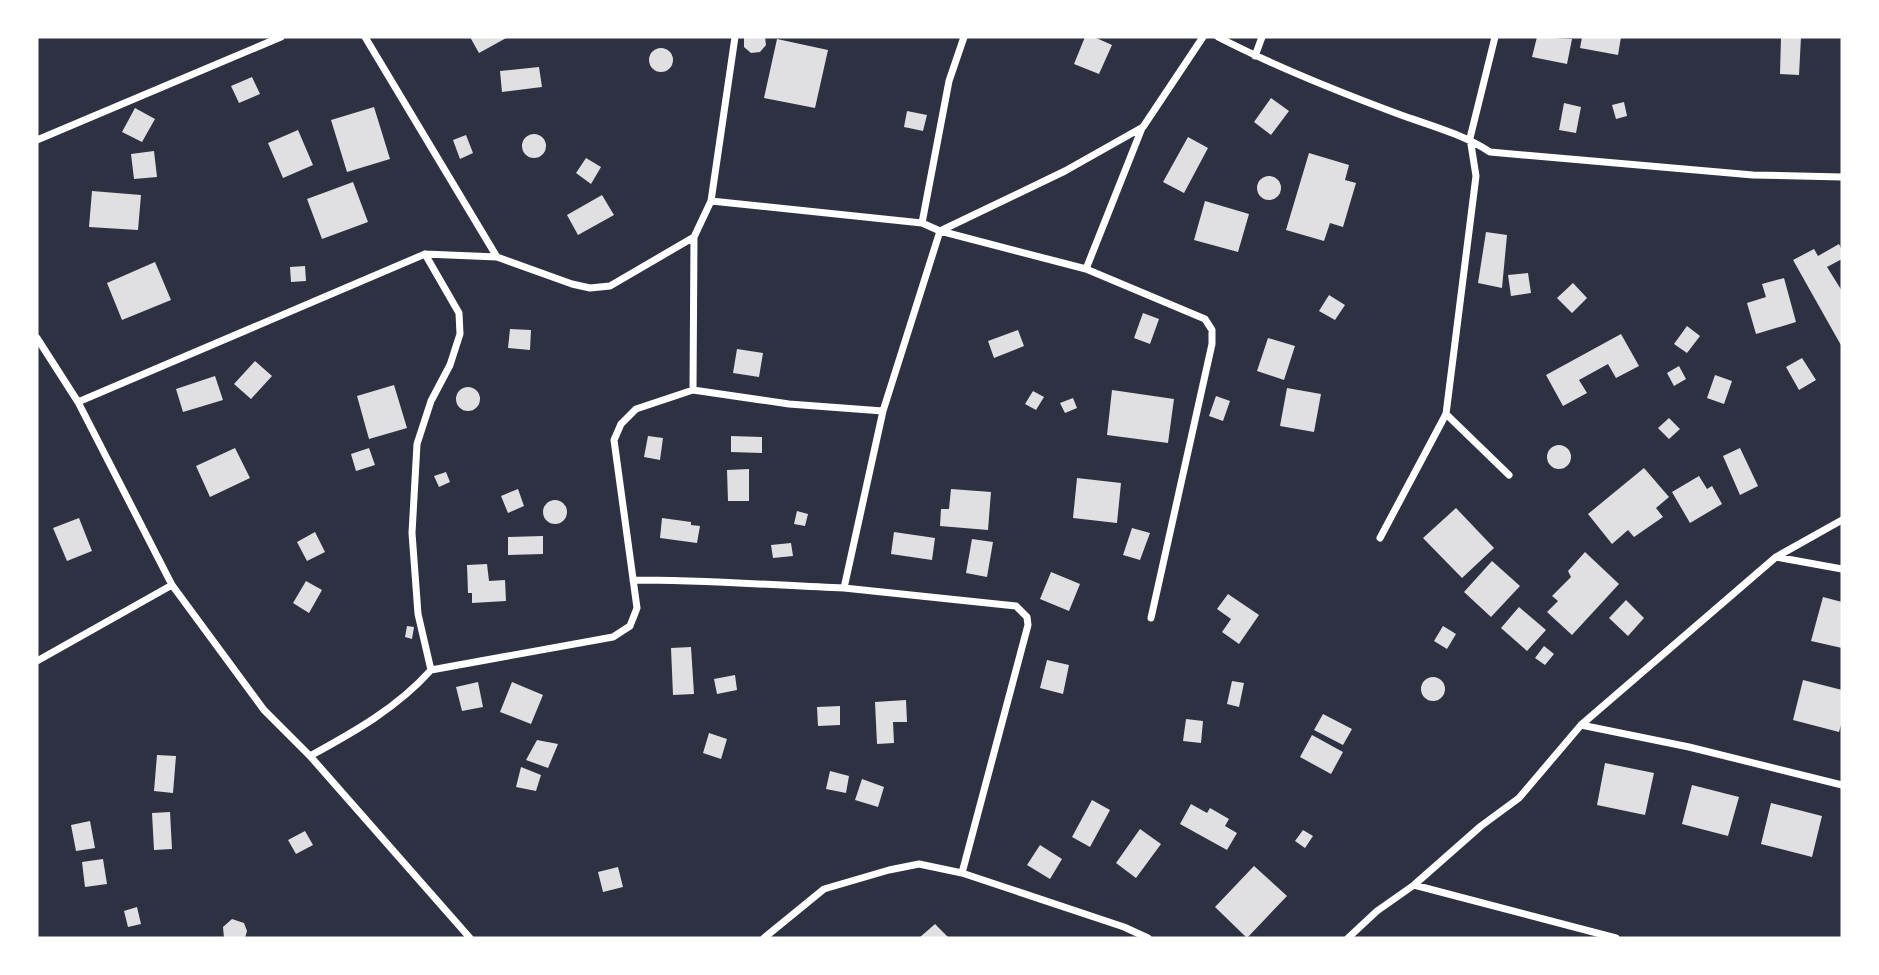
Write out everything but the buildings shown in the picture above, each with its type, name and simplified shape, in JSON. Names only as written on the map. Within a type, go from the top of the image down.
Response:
[{"type":"street","points":[[37,140],[281,37]]},
{"type":"street","points":[[365,37],[497,257]]},
{"type":"street","points":[[693,390],[694,237],[712,201],[735,37]]},
{"type":"street","points":[[922,223],[949,81],[964,37]]},
{"type":"street","points":[[1086,269],[1143,127],[1203,37]]},
{"type":"street","points":[[1217,37],[1255,56],[1400,115],[1469,138],[1490,152],[1753,175],[1842,177]]},
{"type":"street","points":[[1255,56],[1262,37]]},
{"type":"street","points":[[1380,538],[1446,414],[1476,176],[1469,138],[1495,37]]},
{"type":"street","points":[[844,588],[883,411],[940,231],[1065,171],[1143,127]]},
{"type":"street","points":[[712,201],[922,223],[940,231],[1086,269],[1205,319],[1212,330],[1212,344],[1151,618]]},
{"type":"street","points":[[78,402],[425,254],[497,257],[590,288],[610,286],[694,237]]},
{"type":"street","points":[[425,254],[459,313],[460,334],[450,365],[431,401],[417,444],[411,533],[418,614],[431,670]]},
{"type":"street","points":[[37,338],[78,402],[172,585],[264,710],[310,756],[470,938]]},
{"type":"street","points":[[310,756],[360,729],[413,690],[431,670],[614,637],[630,626],[637,608],[614,440],[621,424],[636,409],[693,390],[789,404],[883,411]]},
{"type":"street","points":[[1446,414],[1509,475]]},
{"type":"street","points":[[1348,938],[1377,911],[1414,885],[1481,826],[1519,798],[1581,725],[1776,557],[1842,520]]},
{"type":"street","points":[[1776,557],[1842,569]]},
{"type":"street","points":[[633,580],[718,580],[760,585],[844,588],[1016,606],[1027,617],[1028,625],[962,873]]},
{"type":"street","points":[[37,661],[172,585]]},
{"type":"street","points":[[1581,725],[1689,747],[1842,785]]},
{"type":"street","points":[[764,938],[824,889],[919,864],[962,873],[1124,927],[1148,938]]},
{"type":"street","points":[[1414,885],[1616,938]]}]
